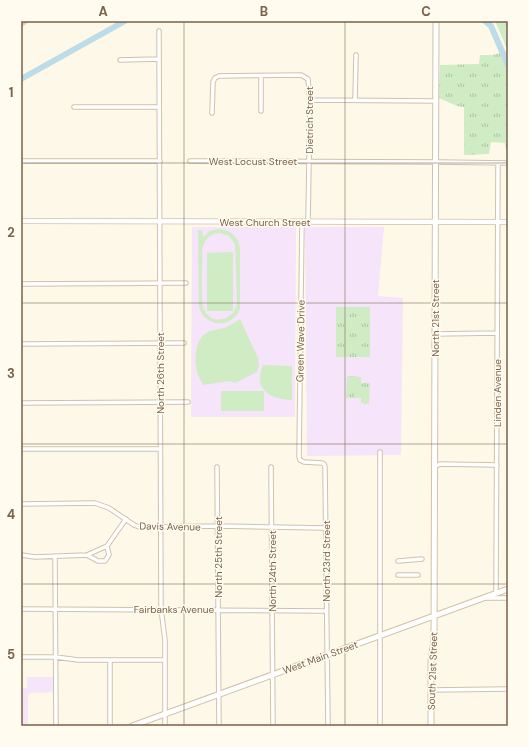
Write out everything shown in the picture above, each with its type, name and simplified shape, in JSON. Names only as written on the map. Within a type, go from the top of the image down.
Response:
[{"type":"main road","name":"North 21st Street","points":[[433,616],[436,21]]},
{"type":"main road","name":"West Main Street","points":[[132,726],[508,589]]},
{"type":"main road","name":"South 21st Street","points":[[431,726],[432,661],[434,640],[433,616]]},
{"type":"street","name":"North 26th Street","points":[[159,31],[161,609],[165,640],[165,726]]},
{"type":"street","points":[[355,100],[356,55]]},
{"type":"street","points":[[120,60],[159,59]]},
{"type":"street","name":"Dietrich Street","points":[[212,113],[213,82],[216,77],[221,75],[300,75],[305,76],[309,80],[308,222]]},
{"type":"street","points":[[261,76],[261,111]]},
{"type":"street","points":[[310,100],[436,101]]},
{"type":"street","points":[[74,107],[159,107]]},
{"type":"street","name":"West Locust Street","points":[[190,160],[508,163]]},
{"type":"street","points":[[21,161],[160,161]]},
{"type":"street","name":"Linden Avenue","points":[[496,593],[498,163]]},
{"type":"street","name":"West Church Street","points":[[21,221],[508,222]]},
{"type":"street","name":"Green Wave Drive","points":[[302,222],[299,404],[300,460],[304,462],[322,462],[325,467]]},
{"type":"street","points":[[21,284],[186,283]]},
{"type":"street","points":[[435,334],[497,333]]},
{"type":"street","points":[[21,344],[184,343]]},
{"type":"street","points":[[21,403],[188,402]]},
{"type":"street","points":[[21,449],[160,449]]},
{"type":"street","points":[[380,452],[380,726]]},
{"type":"street","points":[[434,467],[440,464],[497,465]]},
{"type":"street","name":"North 25th Street","points":[[217,467],[219,726]]},
{"type":"street","name":"North 24th Street","points":[[271,467],[273,726]]},
{"type":"street","name":"North 23rd Street","points":[[325,467],[328,726]]},
{"type":"street","name":"Davis Avenue","points":[[21,504],[95,503],[109,508],[134,525],[139,526],[326,528]]},
{"type":"street","points":[[21,555],[55,557],[87,555],[108,546],[126,519]]},
{"type":"street","points":[[87,555],[98,561],[105,561],[109,555],[108,546]]},
{"type":"street","points":[[55,557],[56,726]]},
{"type":"street","points":[[398,560],[422,559]]},
{"type":"street","points":[[398,575],[418,575]]},
{"type":"street","points":[[482,598],[508,598]]},
{"type":"street","name":"Fairbanks Avenue","points":[[21,609],[326,611]]},
{"type":"street","points":[[21,657],[56,657],[78,660],[165,660]]},
{"type":"street","points":[[110,660],[110,726]]},
{"type":"street","points":[[431,690],[508,690]]},
{"type":"shaded area","points":[[192,227],[296,227],[295,417],[191,417]]},
{"type":"shaded area","points":[[305,227],[384,227],[378,296],[403,298],[401,455],[307,456]]},
{"type":"shaded area","points":[[27,677],[56,677],[56,692],[31,693],[28,695],[28,726],[21,726],[21,688],[27,688]]},
{"type":"green space","points":[[495,21],[508,21],[508,51]]},
{"type":"green space","points":[[507,51],[508,150],[506,150],[505,143],[491,142],[489,154],[464,155],[464,107],[457,106],[439,98],[440,65],[479,64],[480,55],[493,55]]},
{"type":"green space","points":[[219,229],[231,233],[238,241],[240,249],[240,309],[236,316],[225,323],[212,322],[207,319],[202,314],[199,307],[198,230],[202,230],[203,237],[210,231]],"holes":[[[219,233],[229,236],[235,244],[237,303],[232,314],[228,317],[217,319],[207,315],[204,309],[202,290],[202,250],[204,243],[210,236]]]},
{"type":"green space","points":[[233,252],[233,311],[207,311],[207,253]]},
{"type":"green space","points":[[336,307],[370,307],[370,357],[336,357]]},
{"type":"green space","points":[[240,319],[258,358],[259,365],[257,372],[235,383],[230,381],[203,385],[197,373],[196,366],[196,349],[200,339],[212,330],[224,328]]},
{"type":"green space","points":[[263,365],[292,366],[292,400],[278,398],[265,391],[260,382],[260,373]]},
{"type":"green space","points":[[347,376],[361,377],[361,383],[370,383],[369,404],[361,403],[361,398],[346,398]]},
{"type":"green space","points":[[354,377],[361,377],[361,398],[354,398]]},
{"type":"green space","points":[[221,391],[264,391],[264,411],[221,411]]},
{"type":"waterway","points":[[21,79],[125,21]]},
{"type":"waterway","points":[[485,21],[491,26],[508,65]]}]
